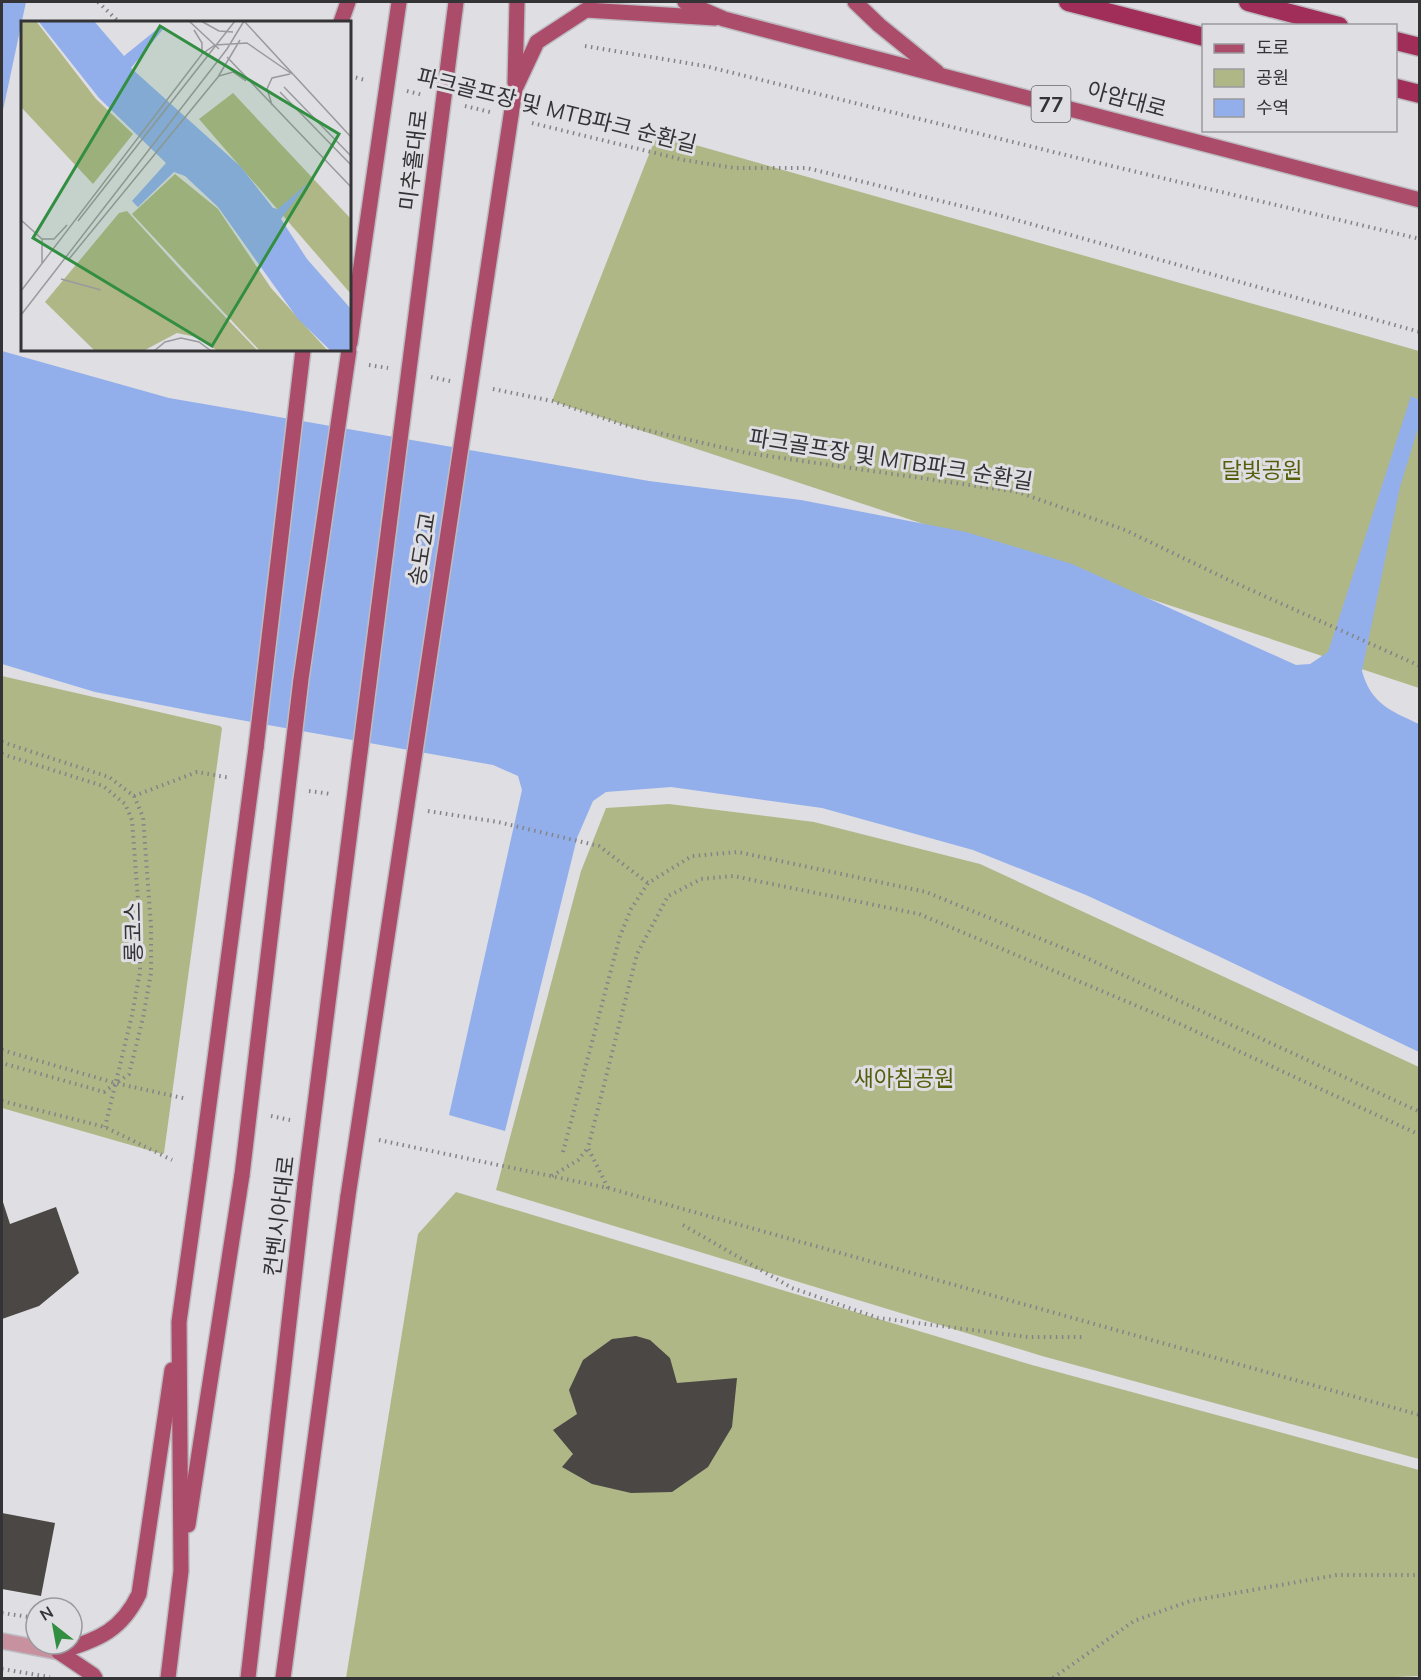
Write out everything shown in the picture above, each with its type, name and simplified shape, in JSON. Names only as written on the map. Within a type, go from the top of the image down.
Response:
[{"type":"highway","points":[[1068,2],[1202,37]]},
{"type":"highway","points":[[1248,2],[1331,24]]},
{"type":"highway","points":[[1397,41],[1419,47]]},
{"type":"highway","points":[[1397,88],[1419,94]]},
{"type":"main road","points":[[335,2],[341,19]]},
{"type":"main road","points":[[341,19],[348,2]]},
{"type":"main road","name":"미추홀대로","points":[[351,336],[399,2]]},
{"type":"main road","name":"미추홀대로","points":[[414,324],[456,2]]},
{"type":"main road","points":[[515,89],[517,2]]},
{"type":"main road","name":"아암대로","points":[[685,2],[724,19],[1419,200]]},
{"type":"main road","points":[[855,2],[879,25],[942,76]]},
{"type":"main road","points":[[515,89],[537,42],[586,10],[724,19]]},
{"type":"main road","name":"송도2교","points":[[283,1678],[348,1196],[515,89]]},
{"type":"main road","name":"송도2교","points":[[359,759],[414,324]]},
{"type":"main road","name":"컨벤시아대로","points":[[181,1571],[179,1322],[256,748],[303,351]]},
{"type":"main road","name":"컨벤시아대로","points":[[168,1678],[181,1571],[242,1175],[292,750],[349,351]]},
{"type":"main road","name":"컨벤시아대로","points":[[248,1678],[305,1183],[359,759]]},
{"type":"main road","points":[[84,1643],[100,1637],[129,1614],[139,1594],[179,1322]]},
{"type":"main road","points":[[65,1656],[95,1678]]},
{"type":"street","points":[[2,1641],[24,1645]]},
{"type":"path","points":[[98,2],[118,21]]},
{"type":"path","points":[[585,45],[705,66],[1419,239]]},
{"type":"path","points":[[351,76],[370,81]]},
{"type":"path","name":"파크골프장 및 MTB파크 순환길","points":[[400,89],[431,97]]},
{"type":"path","name":"파크골프장 및 MTB파크 순환길","points":[[465,106],[498,114]]},
{"type":"path","name":"파크골프장 및 MTB파크 순환길","points":[[531,123],[704,163],[735,168],[807,168],[1002,216],[1419,332]]},
{"type":"path","points":[[362,363],[396,370]]},
{"type":"path","points":[[429,376],[452,381]]},
{"type":"path","name":"파크골프장 및 MTB파크 순환길","points":[[485,388],[552,401],[624,425],[747,453],[1018,492],[1125,530],[1419,666]]},
{"type":"path","points":[[2,742],[109,777],[134,796],[197,772],[232,778]]},
{"type":"path","points":[[2,754],[103,786],[124,804],[132,820],[140,927],[140,972],[132,1016],[105,1127]]},
{"type":"path","points":[[301,789],[336,795]]},
{"type":"path","name":"롱코스","points":[[115,1083],[129,1074],[151,973],[152,927],[143,817],[134,796]]},
{"type":"path","points":[[417,809],[498,822],[599,846],[648,883]]},
{"type":"path","points":[[563,1152],[620,936],[631,909],[648,883],[692,856],[738,852],[926,892],[1080,955],[1419,1112]]},
{"type":"path","points":[[552,1176],[578,1160],[588,1148],[637,954],[668,896],[701,879],[733,876],[919,914],[1180,1023],[1419,1135]]},
{"type":"path","points":[[2,1050],[115,1083],[196,1100]]},
{"type":"path","points":[[2,1063],[104,1092],[115,1083]]},
{"type":"path","points":[[2,1101],[105,1127],[172,1160]]},
{"type":"path","points":[[265,1115],[299,1122]]},
{"type":"path","points":[[368,1137],[608,1188],[1419,1415]]},
{"type":"path","points":[[588,1148],[608,1188]]},
{"type":"path","points":[[683,1225],[792,1288],[878,1318],[1028,1337],[1084,1337]]},
{"type":"path","points":[[1053,1677],[1134,1621],[1190,1601],[1337,1575],[1419,1575]]},
{"type":"path","points":[[2,1613],[24,1616]]},
{"type":"path","points":[[2,1669],[50,1677]]},
{"type":"green space","name":"달빛공원","points":[[657,134],[1419,351],[1419,688],[552,401]]},
{"type":"green space","points":[[2,676],[222,728],[164,1153],[162,1154],[2,1108]]},
{"type":"green space","name":"새아침공원","points":[[669,804],[814,822],[980,864],[1419,1067],[1419,1459],[1042,1356],[496,1190],[581,871],[606,808]]},
{"type":"green space","points":[[456,1192],[1032,1365],[1419,1470],[1419,1676],[1373,1678],[346,1678],[418,1234]]},
{"type":"water","points":[[3,2],[26,2],[2,115]]},
{"type":"water","points":[[2,351],[169,398],[649,481],[801,500],[966,532],[1072,564],[1296,665],[1310,664],[1328,652],[1411,396],[1419,400],[1419,425],[1400,487],[1362,671],[1371,691],[1383,705],[1419,724],[1419,1052],[1086,895],[973,850],[822,808],[671,787],[606,792],[593,801],[577,838],[505,1131],[449,1115],[522,790],[518,776],[493,765],[95,692],[2,664]]},
{"type":"building","points":[[2,1199],[10,1224],[56,1207],[79,1273],[39,1306],[2,1319]]},
{"type":"building","points":[[636,1336],[650,1340],[670,1358],[677,1383],[737,1378],[732,1427],[708,1467],[672,1492],[631,1493],[592,1484],[562,1467],[573,1454],[553,1430],[577,1414],[569,1390],[583,1360],[612,1339]]},
{"type":"building","points":[[2,1513],[55,1523],[41,1596],[2,1589]]}]
